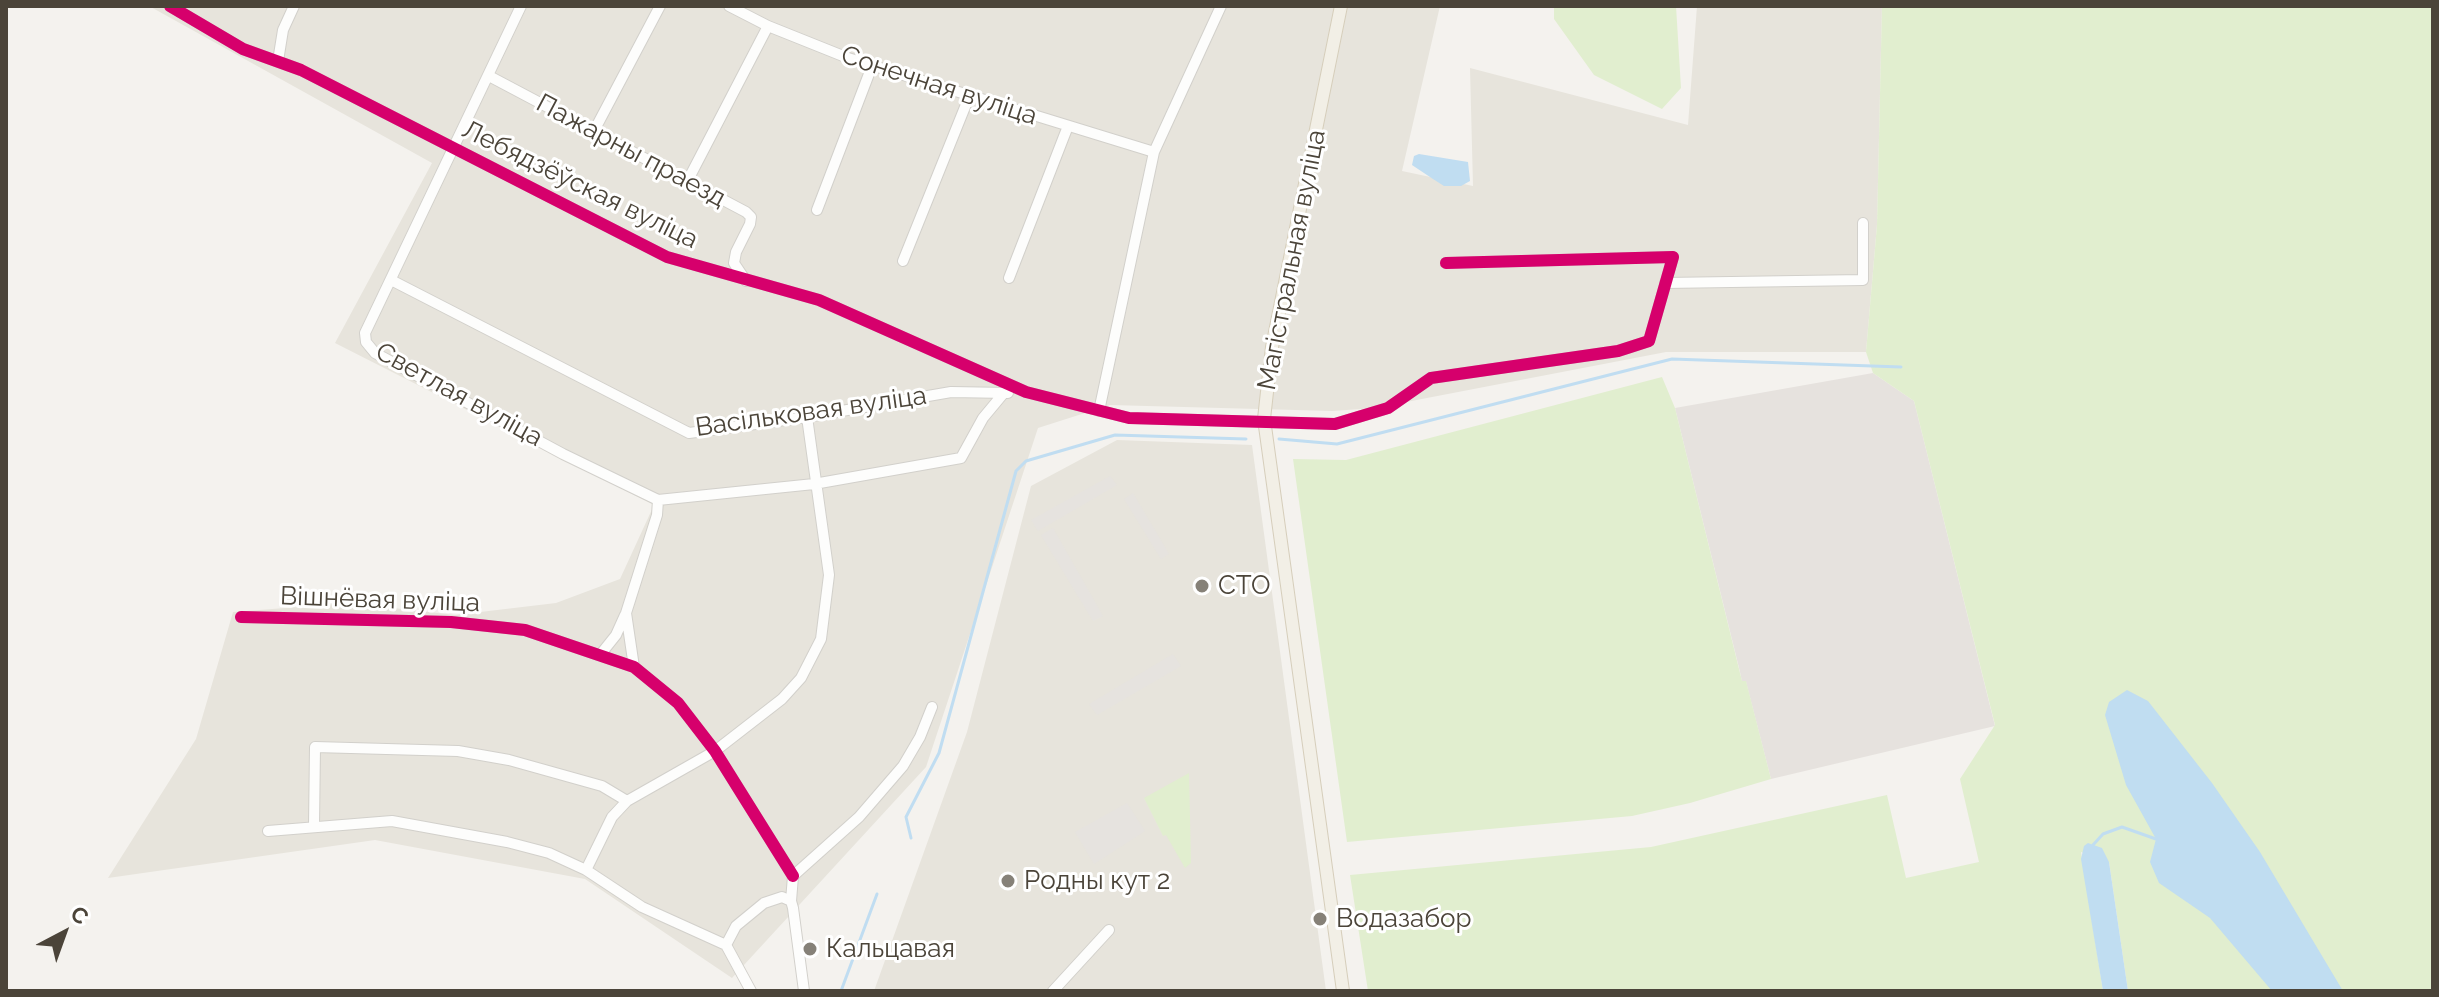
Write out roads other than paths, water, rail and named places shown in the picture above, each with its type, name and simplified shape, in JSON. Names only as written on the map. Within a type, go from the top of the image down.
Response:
[{"type":"main road","name":"Магістральная вуліца","points":[[1341,6],[1272,347],[1264,419],[1343,991]]},
{"type":"street","name":"Лебядзёўская вуліца","points":[[170,6],[243,49],[278,61],[667,257],[819,300],[1026,392],[1129,418],[1264,419],[1335,424],[1388,408],[1431,378],[1618,351],[1649,341],[1665,283]]},
{"type":"street","points":[[278,61],[283,30],[294,6]]},
{"type":"street","name":"Светлая вуліца","points":[[521,6],[365,333],[366,342],[375,353],[563,454],[658,500]]},
{"type":"street","points":[[594,131],[660,6]]},
{"type":"street","name":"Сонечная вуліца","points":[[729,6],[768,26],[872,66],[1154,152]]},
{"type":"street","points":[[1099,411],[1154,152],[1220,6]]},
{"type":"street","points":[[688,180],[768,26]]},
{"type":"street","points":[[817,210],[872,66]]},
{"type":"street","name":"Пажарны праезд","points":[[489,76],[688,180],[751,217],[734,263],[746,281]]},
{"type":"street","points":[[903,261],[969,97]]},
{"type":"street","points":[[1009,278],[1068,126]]},
{"type":"street","points":[[1446,263],[1673,257],[1665,283],[1863,280],[1863,223]]},
{"type":"street","name":"Васільковая вуліца","points":[[391,280],[689,433],[978,390],[1003,394],[1026,392]]},
{"type":"street","points":[[978,390],[982,373]]},
{"type":"street","points":[[600,655],[616,635],[626,613],[657,515],[658,500],[814,484],[961,458],[983,418],[1003,394]]},
{"type":"street","points":[[586,870],[612,817],[627,801],[715,751],[782,699],[801,678],[821,639],[829,575],[807,417]]},
{"type":"street","points":[[626,613],[634,667]]},
{"type":"street","name":"Вішнёвая вуліца","points":[[241,617],[451,622],[525,630],[634,667],[678,703],[715,751],[793,876]]},
{"type":"street","points":[[804,991],[791,901],[793,876],[859,817],[903,766],[920,737],[932,707]]},
{"type":"street","points":[[314,826],[315,747],[458,751],[483,755],[602,786],[627,801]]},
{"type":"street","points":[[268,831],[392,821],[457,831],[549,853],[586,870],[642,907],[726,945],[751,991]]},
{"type":"street","points":[[726,945],[736,926],[764,903],[776,897],[791,901]]},
{"type":"street","points":[[1053,991],[1109,930]]},
{"type":"water","points":[[1419,154],[1468,162],[1470,181],[1461,186],[1444,186],[1412,165],[1414,156]]},
{"type":"water","points":[[2127,690],[2148,701],[2212,783],[2260,852],[2343,991],[2272,991],[2210,918],[2159,883],[2150,862],[2156,839],[2126,785],[2105,715],[2109,702]]},
{"type":"water","points":[[2088,843],[2102,848],[2109,862],[2128,991],[2103,991],[2081,859],[2084,846]]},
{"type":"waterway","points":[[1279,439],[1337,444],[1672,359],[1901,367]]},
{"type":"waterway","points":[[911,838],[906,817],[939,753],[1016,471],[1026,461],[1115,435],[1246,439]]},
{"type":"waterway","points":[[2093,845],[2103,834],[2122,827],[2156,839]]},
{"type":"waterway","points":[[841,991],[877,894]]},
{"type":"place","name":"СТО","points":[[1202,586]]},
{"type":"place","name":"Родны кут 2","points":[[1008,881]]},
{"type":"place","name":"Водазабор","points":[[1320,919]]},
{"type":"place","name":"Кальцавая","points":[[810,949]]}]
